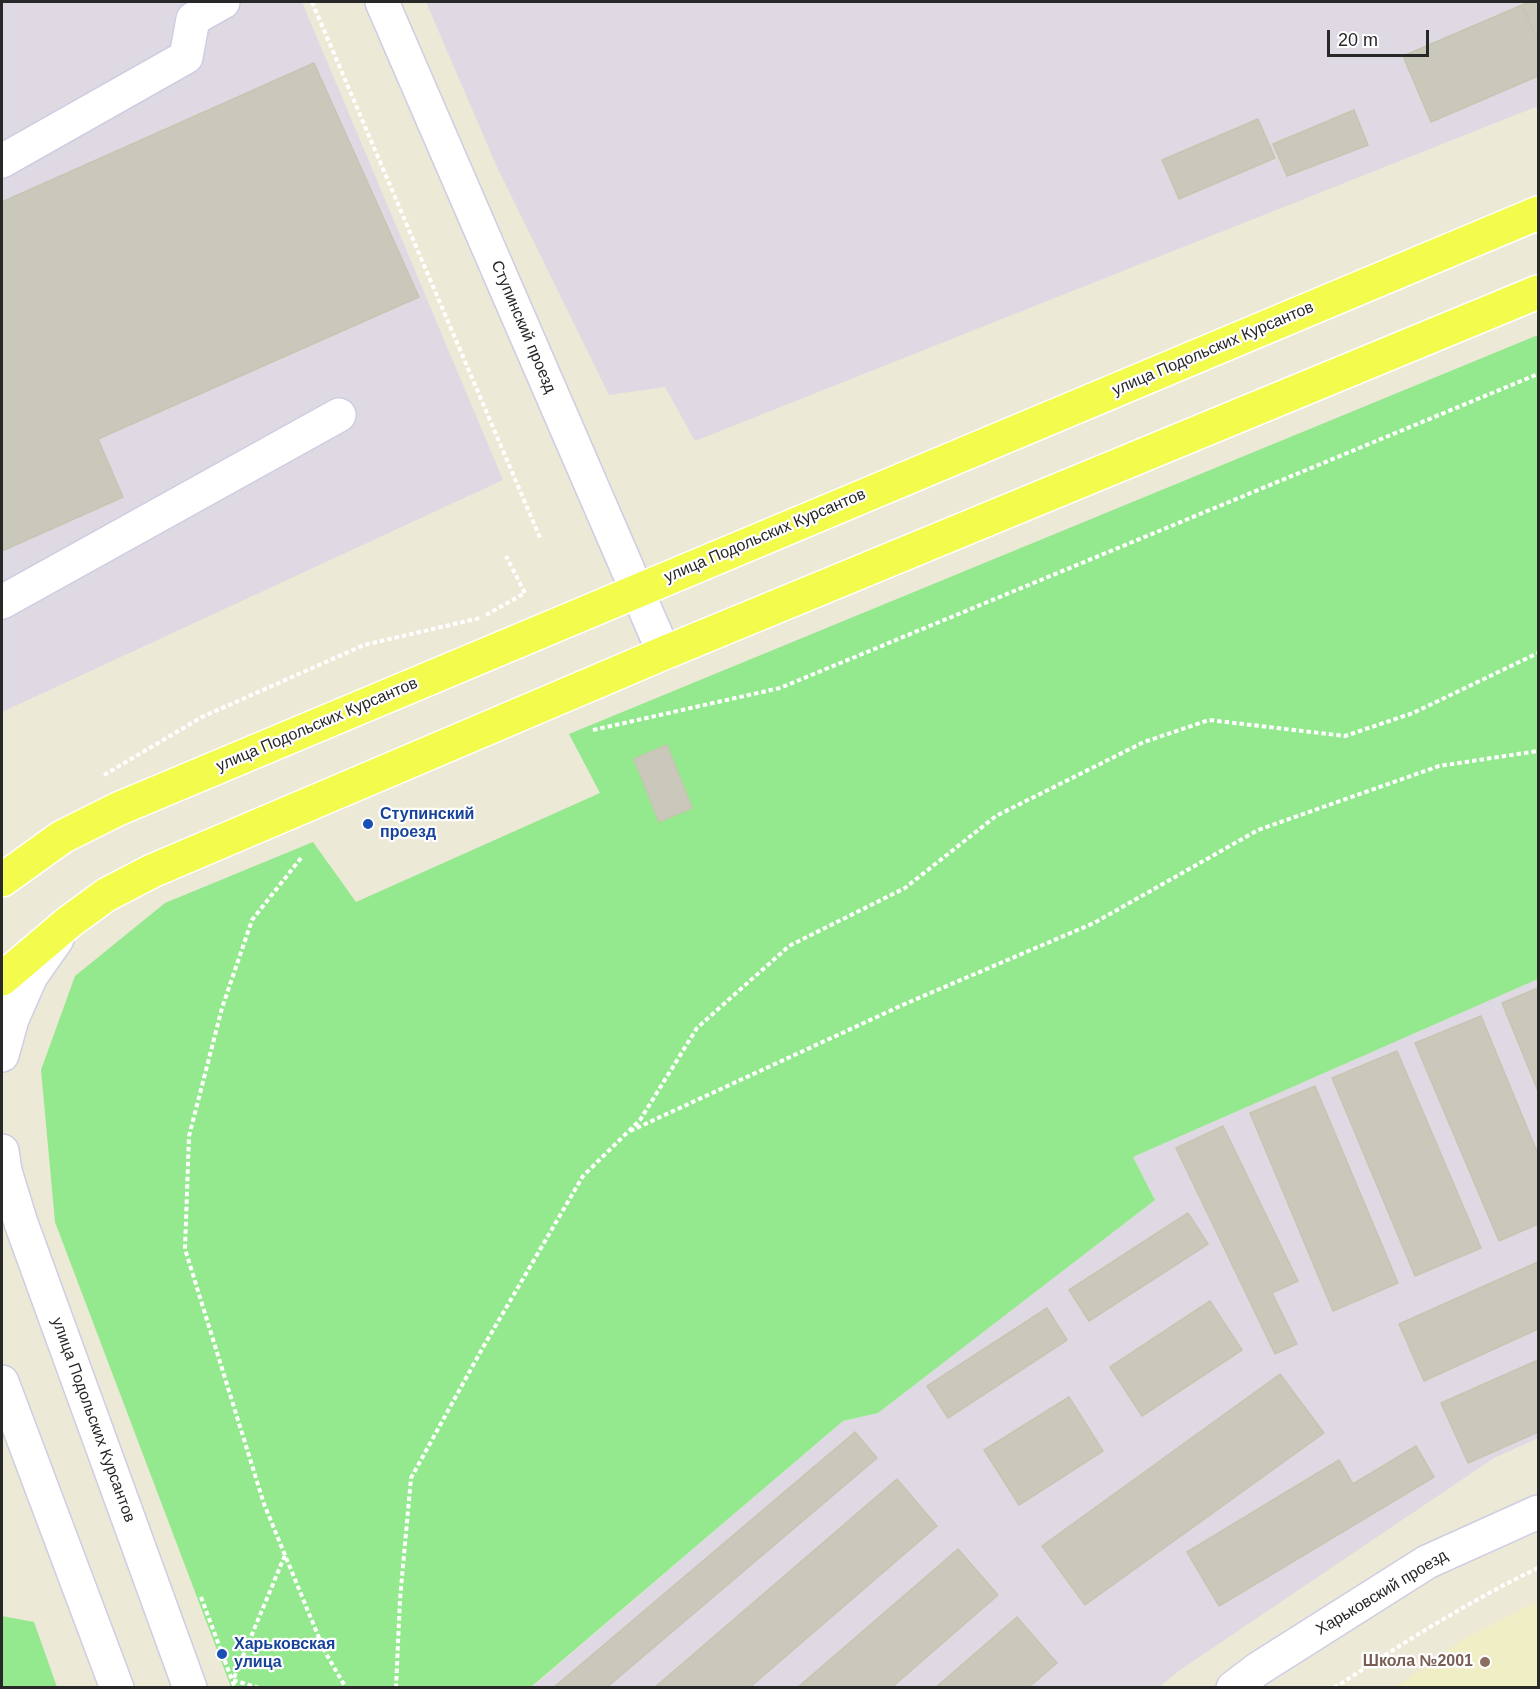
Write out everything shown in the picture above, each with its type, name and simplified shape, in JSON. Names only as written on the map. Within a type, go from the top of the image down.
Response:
[{"type":"main road","name":"улица Подольских Курсантов","points":[[2,880],[62,837],[118,808],[1539,213]]},
{"type":"main road","points":[[2,979],[69,922],[106,895],[152,871],[664,653],[1539,292]]},
{"type":"street","points":[[2,161],[186,57],[193,19],[224,2]]},
{"type":"street","name":"Ступинский проезд","points":[[382,2],[664,653]]},
{"type":"street","points":[[2,602],[339,415]]},
{"type":"street","points":[[2,1055],[12,1019],[32,976],[69,922]]},
{"type":"street","name":"улица Подольских Курсантов","points":[[2,1151],[5,1172],[21,1223],[190,1688]]},
{"type":"street","points":[[2,1382],[117,1688]]},
{"type":"street","name":"Харьковский проезд","points":[[1233,1688],[1258,1669],[1427,1562],[1539,1512]]},
{"type":"path","points":[[312,2],[541,540]]},
{"type":"path","points":[[593,730],[780,688],[1539,374]]},
{"type":"path","points":[[101,777],[202,717],[364,645],[482,617],[525,593],[506,556]]},
{"type":"path","points":[[396,1688],[400,1599],[411,1478],[482,1349],[583,1176],[640,1120],[697,1028],[789,945],[905,888],[996,816],[1144,742],[1209,720],[1345,736],[1413,713],[1539,654]]},
{"type":"path","points":[[627,1132],[907,1003],[1094,924],[1258,831],[1439,766],[1539,751]]},
{"type":"path","points":[[300,858],[252,920],[222,1008],[189,1136],[185,1249],[264,1504],[324,1650],[346,1688]]},
{"type":"path","points":[[232,1680],[285,1555]]},
{"type":"path","points":[[1334,1688],[1420,1632],[1507,1583],[1539,1568]]},
{"type":"path","points":[[201,1597],[235,1688]]},
{"type":"path","points":[[232,1680],[259,1688]]},
{"type":"shaded area","points":[[2,2],[302,2],[503,480],[2,712]]},
{"type":"shaded area","points":[[426,2],[1538,2],[1538,106],[695,441],[665,387],[609,395],[497,167]]},
{"type":"shaded area","points":[[1538,979],[1538,1438],[1494,1458],[1180,1670],[1159,1687],[531,1688],[843,1421],[878,1413],[1155,1200],[1133,1157]]},
{"type":"shaded area","name":"Школа №2001","points":[[1538,1601],[1538,1687],[1396,1687],[1467,1637]]},
{"type":"green space","points":[[1538,335],[1538,979],[1133,1157],[1155,1200],[878,1413],[843,1421],[531,1687],[231,1687],[55,1222],[41,1070],[75,976],[165,903],[313,842],[356,902],[600,793],[569,734]]},
{"type":"green space","points":[[2,1616],[34,1622],[57,1687],[2,1687]]},
{"type":"building","points":[[1538,2],[1538,43],[1522,5]]},
{"type":"building","points":[[1522,5],[1538,43],[1538,76],[1431,122],[1403,56]]},
{"type":"building","points":[[314,63],[419,297],[98,439],[123,497],[2,551],[2,202]]},
{"type":"building","points":[[1354,110],[1368,145],[1287,176],[1273,144]]},
{"type":"building","points":[[1258,119],[1275,158],[1179,199],[1162,160]]},
{"type":"building","points":[[667,745],[692,808],[659,822],[634,759]]},
{"type":"building","points":[[1538,988],[1538,1091],[1502,1003]]},
{"type":"building","points":[[1481,1016],[1538,1154],[1538,1224],[1499,1241],[1415,1043]]},
{"type":"building","points":[[1397,1051],[1481,1248],[1415,1276],[1332,1078]]},
{"type":"building","points":[[1315,1086],[1398,1283],[1333,1311],[1250,1113]]},
{"type":"building","points":[[1223,1126],[1298,1281],[1272,1293],[1297,1344],[1275,1354],[1176,1148]]},
{"type":"building","points":[[1188,1213],[1208,1244],[1089,1321],[1069,1290]]},
{"type":"building","points":[[1538,1262],[1538,1329],[1424,1381],[1399,1324]]},
{"type":"building","points":[[1210,1301],[1242,1350],[1142,1416],[1110,1367]]},
{"type":"building","points":[[1047,1308],[1067,1340],[948,1418],[927,1386]]},
{"type":"building","points":[[1538,1360],[1538,1432],[1468,1463],[1441,1403]]},
{"type":"building","points":[[1280,1374],[1324,1433],[1085,1605],[1042,1546]]},
{"type":"building","points":[[1069,1397],[1103,1451],[1019,1505],[984,1450]]},
{"type":"building","points":[[855,1432],[877,1458],[606,1688],[553,1688]]},
{"type":"building","points":[[1416,1446],[1434,1477],[1219,1606],[1187,1552],[1339,1460],[1353,1484]]},
{"type":"building","points":[[897,1479],[937,1526],[749,1688],[654,1688]]},
{"type":"building","points":[[958,1549],[998,1595],[891,1688],[797,1688]]},
{"type":"building","points":[[1017,1617],[1057,1663],[1028,1688],[935,1688]]},
{"type":"place","name":"Ступинский проезд","points":[[368,824]]},
{"type":"place","name":"Харьковская улица","points":[[222,1654]]},
{"type":"place","name":"Школа №2001","points":[[1485,1662]]}]
